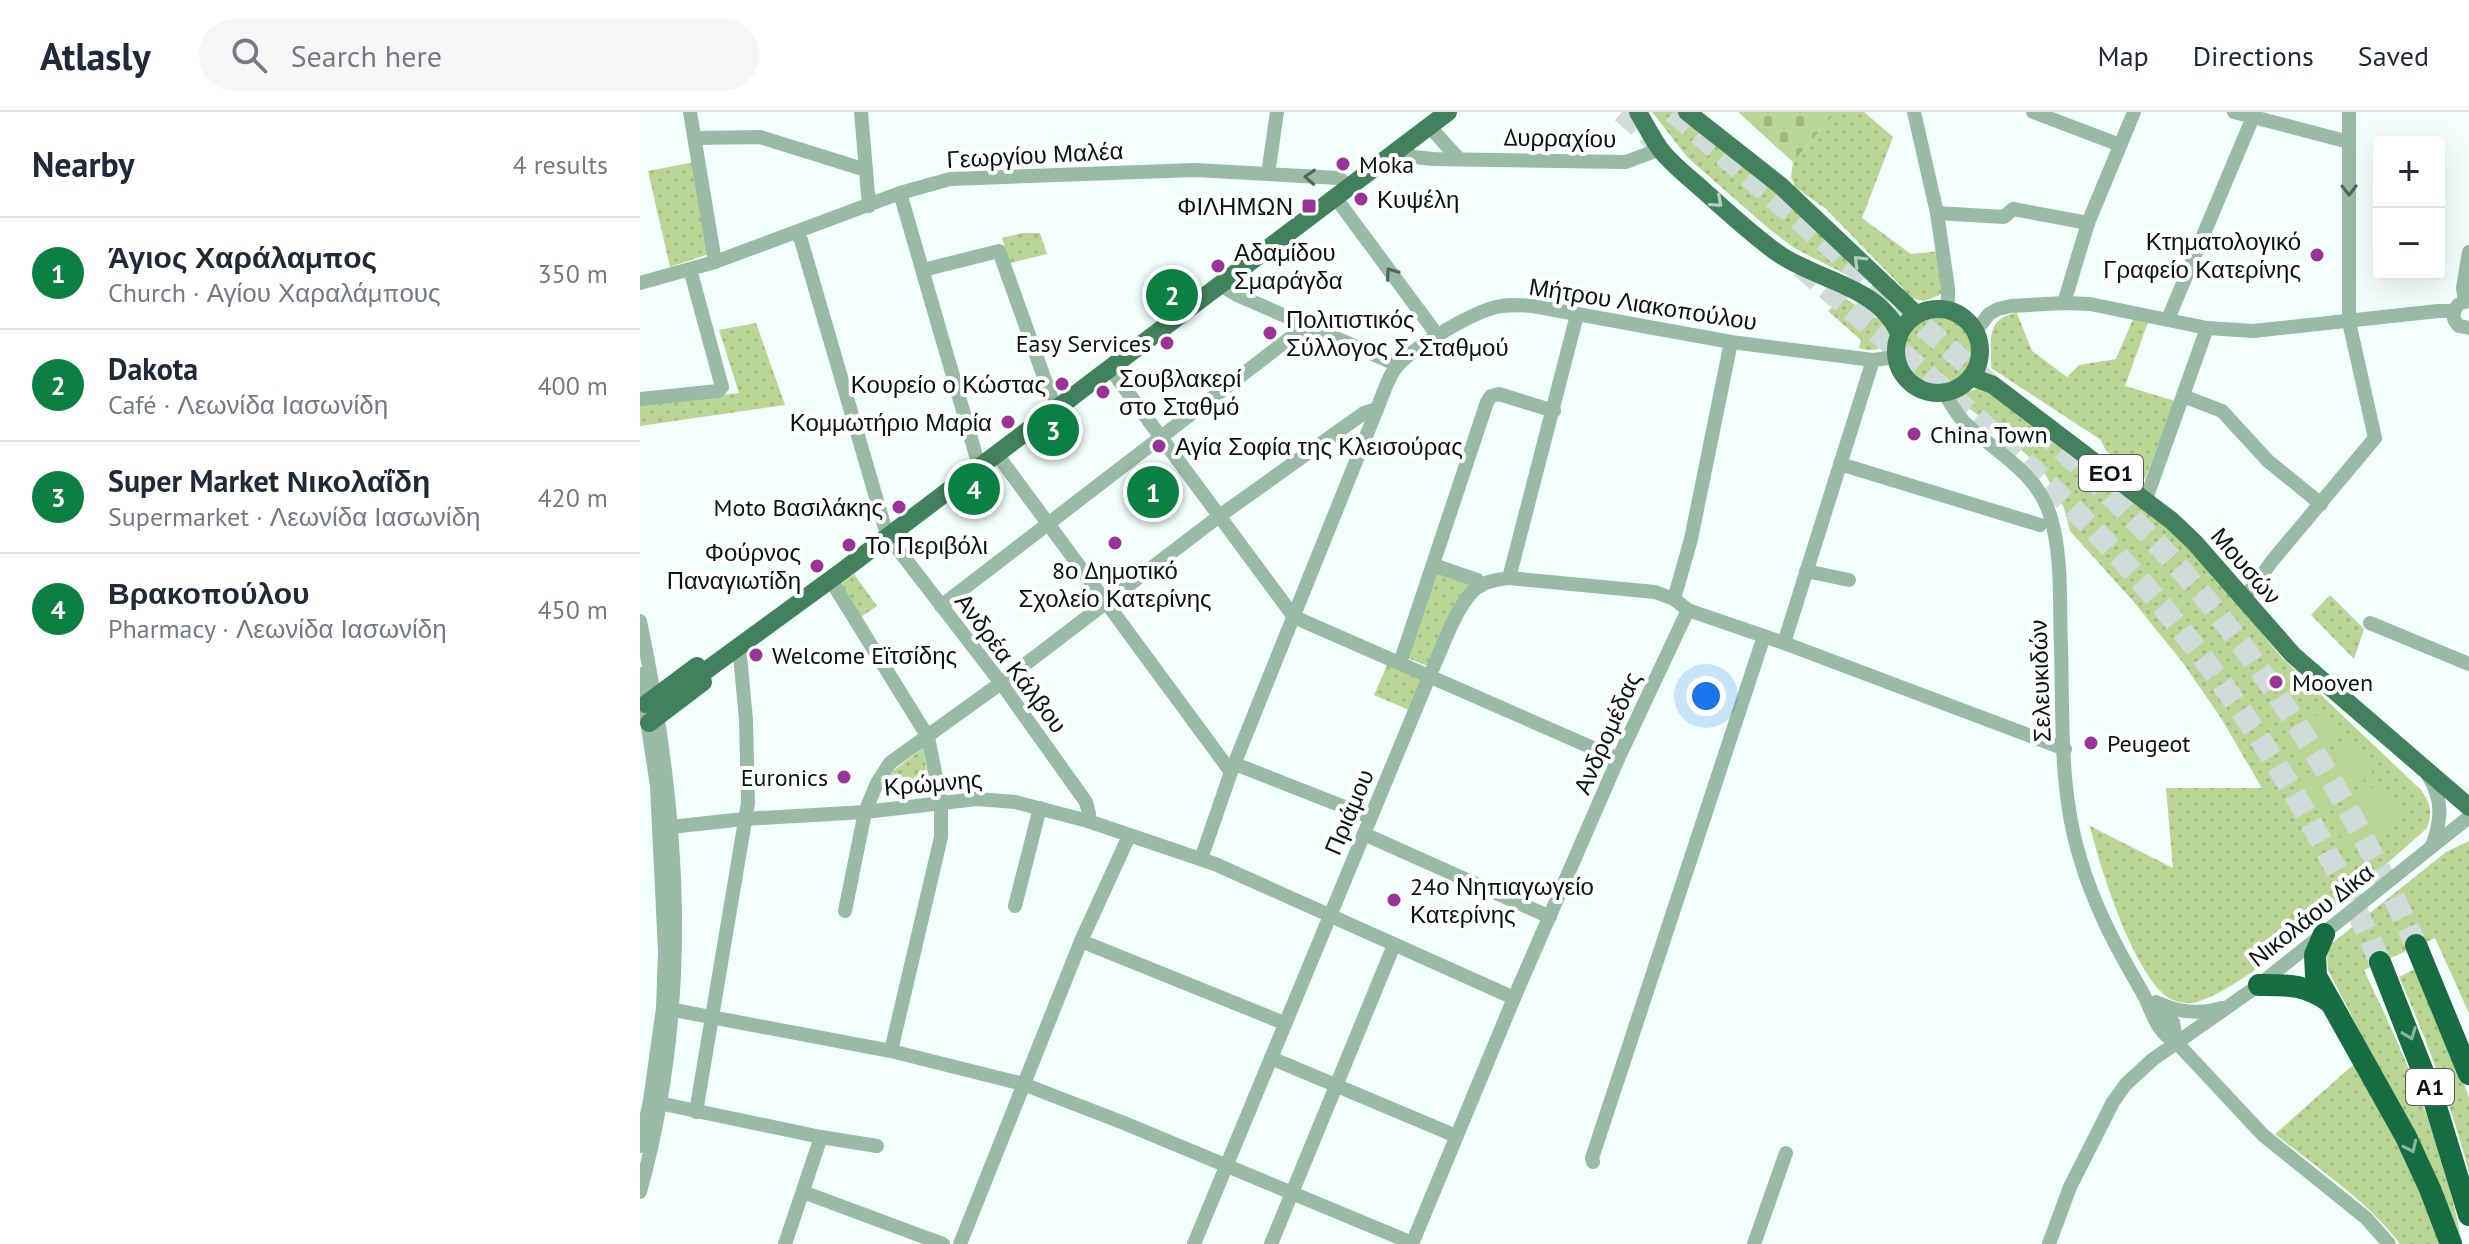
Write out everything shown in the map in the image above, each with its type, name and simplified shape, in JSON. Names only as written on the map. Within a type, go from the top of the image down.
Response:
[{"type":"highway","points":[[2324,934],[2315,955],[2314,967],[2406,1137],[2451,1244]]},
{"type":"highway","name":"Α1","points":[[2416,945],[2469,1074]]},
{"type":"highway","name":"Α1","points":[[2380,962],[2434,1100],[2469,1215]]},
{"type":"highway","points":[[2259,985],[2315,990],[2331,1002]]},
{"type":"main road","points":[[689,683],[1448,112]]},
{"type":"main road","points":[[1638,112],[1660,149],[1755,236],[1798,266],[1860,293],[1890,318],[1899,333]]},
{"type":"main road","points":[[1687,112],[1781,186],[1916,314]]},
{"type":"main road","points":[[1930,309],[1944,309],[1962,316],[1976,331],[1980,359],[1972,377],[1964,385],[1944,393],[1927,392],[1912,385],[1901,373],[1896,357],[1899,333],[1916,314],[1930,309]]},
{"type":"main road","name":"Μουσών","points":[[1972,377],[1993,385],[2146,499],[2195,543],[2293,655],[2469,807]]},
{"type":"main road","points":[[652,710],[740,655],[780,625],[800,602]]},
{"type":"main road","points":[[652,710],[762,618],[800,602]]},
{"type":"street","points":[[690,112],[715,262]]},
{"type":"street","points":[[861,112],[869,206]]},
{"type":"street","points":[[1268,174],[1277,112]]},
{"type":"street","points":[[1914,112],[1937,213],[1948,288],[1944,309]]},
{"type":"street","points":[[2033,112],[2120,145]]},
{"type":"street","points":[[2064,303],[2088,223],[2134,112]]},
{"type":"street","points":[[2234,112],[2349,142]]},
{"type":"street","points":[[2238,594],[2272,561],[2375,438],[2349,322],[2349,112]]},
{"type":"street","points":[[2168,319],[2253,117]]},
{"type":"street","points":[[1429,126],[1458,158]]},
{"type":"street","points":[[695,138],[760,137],[866,170]]},
{"type":"street","name":"Δυρραχίου","points":[[1401,148],[1413,157],[1626,162],[1660,149]]},
{"type":"street","name":"Γεωργίου Μαλέα","points":[[640,283],[715,262],[900,193],[967,178],[1171,170],[1339,178],[1342,192]]},
{"type":"street","points":[[1342,192],[1438,336]]},
{"type":"street","points":[[900,193],[979,466]]},
{"type":"street","points":[[1937,213],[2004,217],[2013,209],[2088,223]]},
{"type":"street","points":[[796,232],[887,535]]},
{"type":"street","points":[[923,270],[999,251],[1055,408]]},
{"type":"street","points":[[2469,252],[2463,305],[2456,323],[2462,328],[2469,328]]},
{"type":"street","points":[[640,399],[718,391],[722,387],[690,269]]},
{"type":"street","points":[[1201,859],[1233,768],[1377,409],[1398,365],[1237,295],[1219,284]]},
{"type":"street","points":[[1976,331],[1989,314],[1998,309],[2064,303],[2090,304],[2207,328],[2253,331],[2438,311],[2463,305]]},
{"type":"street","name":"Μήτρου Λιακοπούλου","points":[[1398,365],[1438,336],[1474,316],[1512,305],[1533,306],[1731,342],[1873,360],[1896,357]]},
{"type":"street","points":[[1509,578],[1577,315]]},
{"type":"street","points":[[941,606],[1307,325]]},
{"type":"street","points":[[2146,499],[2207,328]]},
{"type":"street","points":[[1674,599],[1691,539],[1731,342]]},
{"type":"street","points":[[1784,643],[1873,360]]},
{"type":"street","points":[[1109,367],[1294,617],[1618,759]]},
{"type":"street","name":"Σελευκιδών","points":[[1944,393],[1963,421],[2025,473],[2037,487],[2050,513],[2057,556],[2067,791],[2079,857],[2107,930],[2149,998],[2159,1029],[2166,1038],[2177,1043],[2263,1135],[2366,1218],[2389,1244]]},
{"type":"street","points":[[1400,663],[1487,402],[1491,396],[1499,394],[1554,411]]},
{"type":"street","points":[[2183,396],[2222,411],[2268,461],[2321,504]]},
{"type":"street","points":[[845,911],[865,812],[877,783],[890,763],[1001,683],[1218,517],[1364,413],[1377,409]]},
{"type":"street","points":[[996,453],[1233,768],[1370,817]]},
{"type":"street","points":[[1840,464],[2040,525]]},
{"type":"street","name":"Ανδρέα Κάλβου","points":[[887,535],[1001,683],[1086,802],[1088,821]]},
{"type":"street","points":[[1433,565],[1477,580],[1480,586],[1509,578],[1655,592],[1674,599],[1688,610],[2065,749]]},
{"type":"street","points":[[1806,571],[1849,580]]},
{"type":"street","points":[[830,579],[928,737],[941,803],[941,837],[891,1051]]},
{"type":"street","name":"Πριάμου","points":[[1194,1244],[1429,677],[1462,606],[1480,586]]},
{"type":"street","name":"Ανδρομέδας","points":[[1412,1244],[1618,759],[1688,610]]},
{"type":"street","points":[[640,621],[676,911],[668,1009],[640,1192]]},
{"type":"street","points":[[2370,623],[2469,664]]},
{"type":"street","points":[[1593,1162],[1764,636]]},
{"type":"street","points":[[696,1112],[749,784],[740,655]]},
{"type":"street","points":[[640,674],[652,710]]},
{"type":"street","points":[[2423,768],[2439,800],[2440,820],[2431,847]]},
{"type":"street","name":"Κρώμνης","points":[[666,828],[744,819],[1001,800],[1088,821],[1201,859],[1514,998]]},
{"type":"street","points":[[1015,906],[1040,808]]},
{"type":"street","name":"Νικολάου Δίκα","points":[[2049,1244],[2070,1187],[2113,1102],[2138,1072],[2259,985],[2469,817]]},
{"type":"street","points":[[1364,834],[1550,917]]},
{"type":"street","points":[[960,1244],[1081,941],[1129,836]]},
{"type":"street","points":[[1081,941],[1284,1023]]},
{"type":"street","points":[[1271,1244],[1394,945]]},
{"type":"street","points":[[2149,998],[2170,1009],[2194,1012],[2218,1009],[2233,1003]]},
{"type":"street","points":[[668,1009],[891,1051],[1023,1084],[1412,1244]]},
{"type":"street","points":[[1271,1058],[1456,1136]]},
{"type":"street","points":[[655,1102],[877,1146]]},
{"type":"street","points":[[640,1146],[655,1102]]},
{"type":"street","points":[[785,1244],[821,1137]]},
{"type":"street","points":[[1754,1244],[1786,1153]]},
{"type":"street","points":[[803,1192],[943,1244]]},
{"type":"green space","points":[[1652,112],[1682,112],[1715,136],[1834,246],[1862,279],[1857,280],[1794,248],[1768,228],[1688,158]]},
{"type":"green space","points":[[1738,112],[1836,112],[1793,162]]},
{"type":"green space","points":[[1836,112],[1864,112],[1893,137],[1862,218],[1911,254],[1940,251],[1944,286],[1940,295],[1924,301],[1907,297],[1902,287],[1826,209],[1795,187],[1791,177],[1793,162]]},
{"type":"green space","points":[[695,162],[709,254],[670,267],[648,171]]},
{"type":"green space","points":[[1040,233],[1047,254],[1010,263],[1002,238]]},
{"type":"green space","points":[[1843,297],[1876,318],[1886,320],[1894,335],[1887,343],[1875,350],[1859,348],[1861,340],[1828,311]]},
{"type":"green space","points":[[2017,313],[2032,351],[2067,377],[2079,365],[2116,359],[2133,319],[2148,322],[2125,386],[2175,401],[2145,479],[2106,451],[2101,440],[1991,368],[1991,340],[1995,326],[1999,320]]},
{"type":"green space","points":[[1939,316],[1958,322],[1968,332],[1974,351],[1968,370],[1958,380],[1939,386],[1920,380],[1910,370],[1904,351],[1910,332],[1920,322]]},
{"type":"green space","points":[[756,323],[785,405],[640,426],[640,404],[739,393],[719,330]]},
{"type":"green space","points":[[1978,388],[1985,389],[2137,498],[2202,560],[2282,658],[2421,790],[2429,805],[2430,819],[2426,829],[2379,870],[2251,973],[2197,1002],[2173,1000],[2159,990],[2146,972],[2121,922],[2090,826],[2173,868],[2166,788],[2262,788],[2221,718],[2183,663],[2070,531],[2064,508],[2045,474],[2026,454],[1969,408],[1966,393]]},
{"type":"green space","points":[[1435,571],[1472,583],[1427,666],[1405,657]]},
{"type":"green space","points":[[854,574],[877,606],[858,619],[838,586]]},
{"type":"green space","points":[[2330,595],[2364,629],[2354,659],[2311,615]]},
{"type":"green space","points":[[1388,663],[1423,678],[1409,710],[1374,695]]},
{"type":"green space","points":[[2324,709],[2341,733],[2300,763],[2283,740]]},
{"type":"green space","points":[[2348,742],[2373,773],[2323,811],[2299,780]]},
{"type":"green space","points":[[923,748],[928,778],[922,791],[886,794],[893,771]]},
{"type":"green space","points":[[2379,782],[2403,813],[2353,852],[2329,821]]},
{"type":"green space","points":[[2469,841],[2469,1013],[2435,938],[2364,970],[2395,1036],[2435,1138],[2462,1244],[2401,1112],[2328,970],[2327,954],[2331,944],[2446,852]]},
{"type":"green space","points":[[2415,969],[2469,1098],[2469,1172],[2438,1073],[2399,977]]},
{"type":"green space","points":[[2362,1057],[2450,1244],[2400,1244],[2373,1213],[2275,1134]]},
{"type":"tunnel","points":[[1622,112],[1654,140]]},
{"type":"tunnel","points":[[1673,112],[1995,388]]},
{"type":"tunnel","points":[[1801,267],[2018,456],[2100,537],[2176,623],[2243,714],[2304,810],[2357,910],[2380,962]]},
{"type":"tunnel","points":[[2038,427],[2164,551],[2239,641],[2306,738],[2336,789],[2416,945]]},
{"type":"place","name":"Moka","points":[[1343,164]]},
{"type":"place","name":"Κυψέλη","points":[[1361,199]]},
{"type":"place","name":"ΦΙΛΗΜΩΝ","points":[[1309,206]]},
{"type":"place","name":"Κτηματολογικό Γραφείο Κατερίνης","points":[[2317,255]]},
{"type":"place","name":"Αδαμίδου Σμαράγδα","points":[[1218,266]]},
{"type":"place","name":"Dakota","points":[[1172,295]]},
{"type":"place","name":"Πολιτιστικός Σύλλογος Σ. Σταθμού","points":[[1270,333]]},
{"type":"place","name":"Easy Services","points":[[1167,343]]},
{"type":"place","name":"Κουρείο ο Κώστας","points":[[1062,384]]},
{"type":"place","name":"Σουβλακερί στο Σταθμό","points":[[1103,392]]},
{"type":"place","name":"Κομμωτήριο Μαρία","points":[[1008,422]]},
{"type":"place","name":"Super Market Νικολαΐδη","points":[[1053,430]]},
{"type":"place","name":"China Town","points":[[1914,434]]},
{"type":"place","name":"Αγία Σοφία της Κλεισούρας","points":[[1159,446]]},
{"type":"place","name":"Βρακοπούλου","points":[[974,489]]},
{"type":"place","name":"Άγιος Χαράλαμπος","points":[[1153,492]]},
{"type":"place","name":"Moto Bασιλάκης","points":[[899,507]]},
{"type":"place","name":"8ο Δημοτικό Σχολείο Κατερίνης","points":[[1115,543]]},
{"type":"place","name":"Το Περιβόλι","points":[[849,545]]},
{"type":"place","name":"Φούρνος Παναγιωτίδη","points":[[817,566]]},
{"type":"place","name":"Welcome Eϊτσίδης","points":[[756,655]]},
{"type":"place","name":"Mooven","points":[[2276,682]]},
{"type":"place","name":"Peugeot","points":[[2091,743]]},
{"type":"place","name":"Euronics","points":[[844,777]]},
{"type":"place","name":"24ο Νηπιαγωγείο Κατερίνης","points":[[1394,900]]}]
